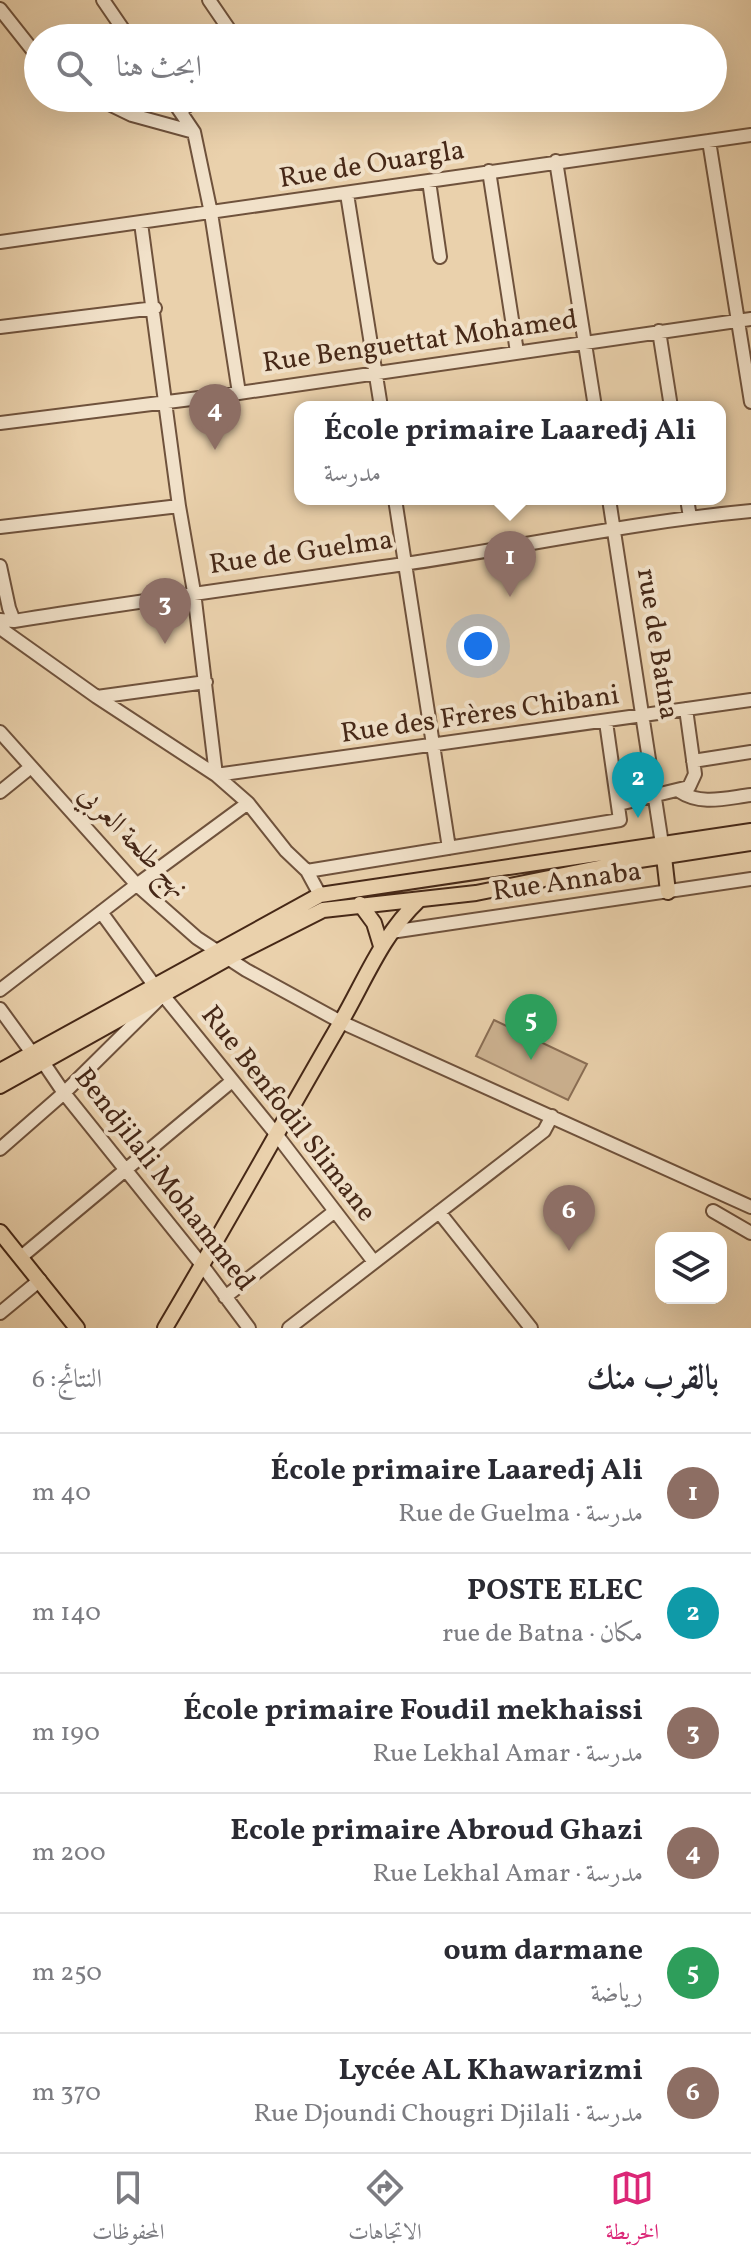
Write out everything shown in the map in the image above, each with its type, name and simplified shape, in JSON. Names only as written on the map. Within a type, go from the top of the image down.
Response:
[{"type":"main road","points":[[219,956],[323,910],[476,893],[751,831]]},
{"type":"main road","points":[[0,1071],[37,1057],[219,956],[320,895],[663,850],[751,843]]},
{"type":"main road","points":[[663,850],[668,892]]},
{"type":"main road","points":[[165,1328],[341,1022],[381,946],[419,900]]},
{"type":"main road","points":[[360,904],[374,923],[381,946]]},
{"type":"main road","points":[[0,1086],[37,1057]]},
{"type":"main road","points":[[0,1232],[77,1328]]},
{"type":"street","points":[[103,0],[119,24]]},
{"type":"street","points":[[209,0],[225,24]]},
{"type":"street","points":[[0,9],[24,39]]},
{"type":"street","points":[[126,112],[194,132]]},
{"type":"street","points":[[181,112],[194,132],[211,213],[239,393]]},
{"type":"street","name":"Rue de Ouargla","points":[[4,241],[751,135]]},
{"type":"street","points":[[709,141],[751,402]]},
{"type":"street","points":[[556,161],[594,401]]},
{"type":"street","points":[[489,171],[517,352]]},
{"type":"street","points":[[429,181],[440,257]]},
{"type":"street","points":[[347,194],[380,401]]},
{"type":"street","points":[[141,223],[155,308],[179,506],[194,592],[216,775]]},
{"type":"street","points":[[0,228],[4,241]]},
{"type":"street","points":[[0,327],[155,308]]},
{"type":"street","name":"Rue Benguettat Mohamed","points":[[0,423],[239,393],[751,319]]},
{"type":"street","points":[[659,331],[670,401]]},
{"type":"street","points":[[396,505],[449,848]]},
{"type":"street","name":"rue de Batna","points":[[610,505],[663,850]]},
{"type":"street","points":[[688,505],[690,517]]},
{"type":"street","points":[[0,527],[179,506]]},
{"type":"street","name":"Rue de Guelma","points":[[0,620],[14,621],[405,563],[614,528],[751,511]]},
{"type":"street","points":[[0,566],[14,621]]},
{"type":"street","points":[[0,628],[97,697],[216,775],[248,803],[286,851],[307,871],[320,895]]},
{"type":"street","points":[[97,697],[206,682]]},
{"type":"street","name":"Rue des Frères Chibani","points":[[216,775],[751,700]]},
{"type":"street","points":[[619,804],[689,787],[693,781],[693,761],[686,709]]},
{"type":"street","points":[[307,871],[620,820],[606,722]]},
{"type":"street","name":"نهج طلحة العربي","points":[[0,732],[134,887],[219,956],[341,1022],[751,1207]]},
{"type":"street","points":[[0,743],[134,887]]},
{"type":"street","points":[[693,761],[751,752]]},
{"type":"street","points":[[0,792],[26,771]]},
{"type":"street","points":[[679,791],[692,799],[708,801],[751,795]]},
{"type":"street","points":[[0,990],[248,803]]},
{"type":"street","name":"Rue Annaba","points":[[391,932],[751,879]]},
{"type":"street","name":"Rue Benfodil Slimane","points":[[101,912],[158,990],[276,1134],[374,1262]]},
{"type":"street","points":[[0,1149],[64,1093],[158,990]]},
{"type":"street","name":"Bendjilali Mohammed","points":[[0,1009],[249,1328]]},
{"type":"street","points":[[21,1257],[232,1081]]},
{"type":"street","points":[[289,1328],[544,1131],[552,1116]]},
{"type":"street","points":[[225,1297],[335,1211]]},
{"type":"street","points":[[713,1211],[751,1233]]},
{"type":"street","points":[[439,1212],[531,1328]]},
{"type":"street","points":[[0,1313],[40,1280]]},
{"type":"shaded area","points":[[494,1020],[587,1064],[568,1100],[476,1056]]},
{"type":"place","name":"Ecole primaire Abroud Ghazi","points":[[215,450]]},
{"type":"place","name":"École primaire Laaredj Ali","points":[[510,597]]},
{"type":"place","name":"École primaire Foudil mekhaissi","points":[[165,644]]},
{"type":"place","name":"POSTE ELEC","points":[[638,818]]},
{"type":"place","name":"oum darmane","points":[[531,1060]]},
{"type":"place","name":"Lycée AL Khawarizmi","points":[[569,1251]]}]
